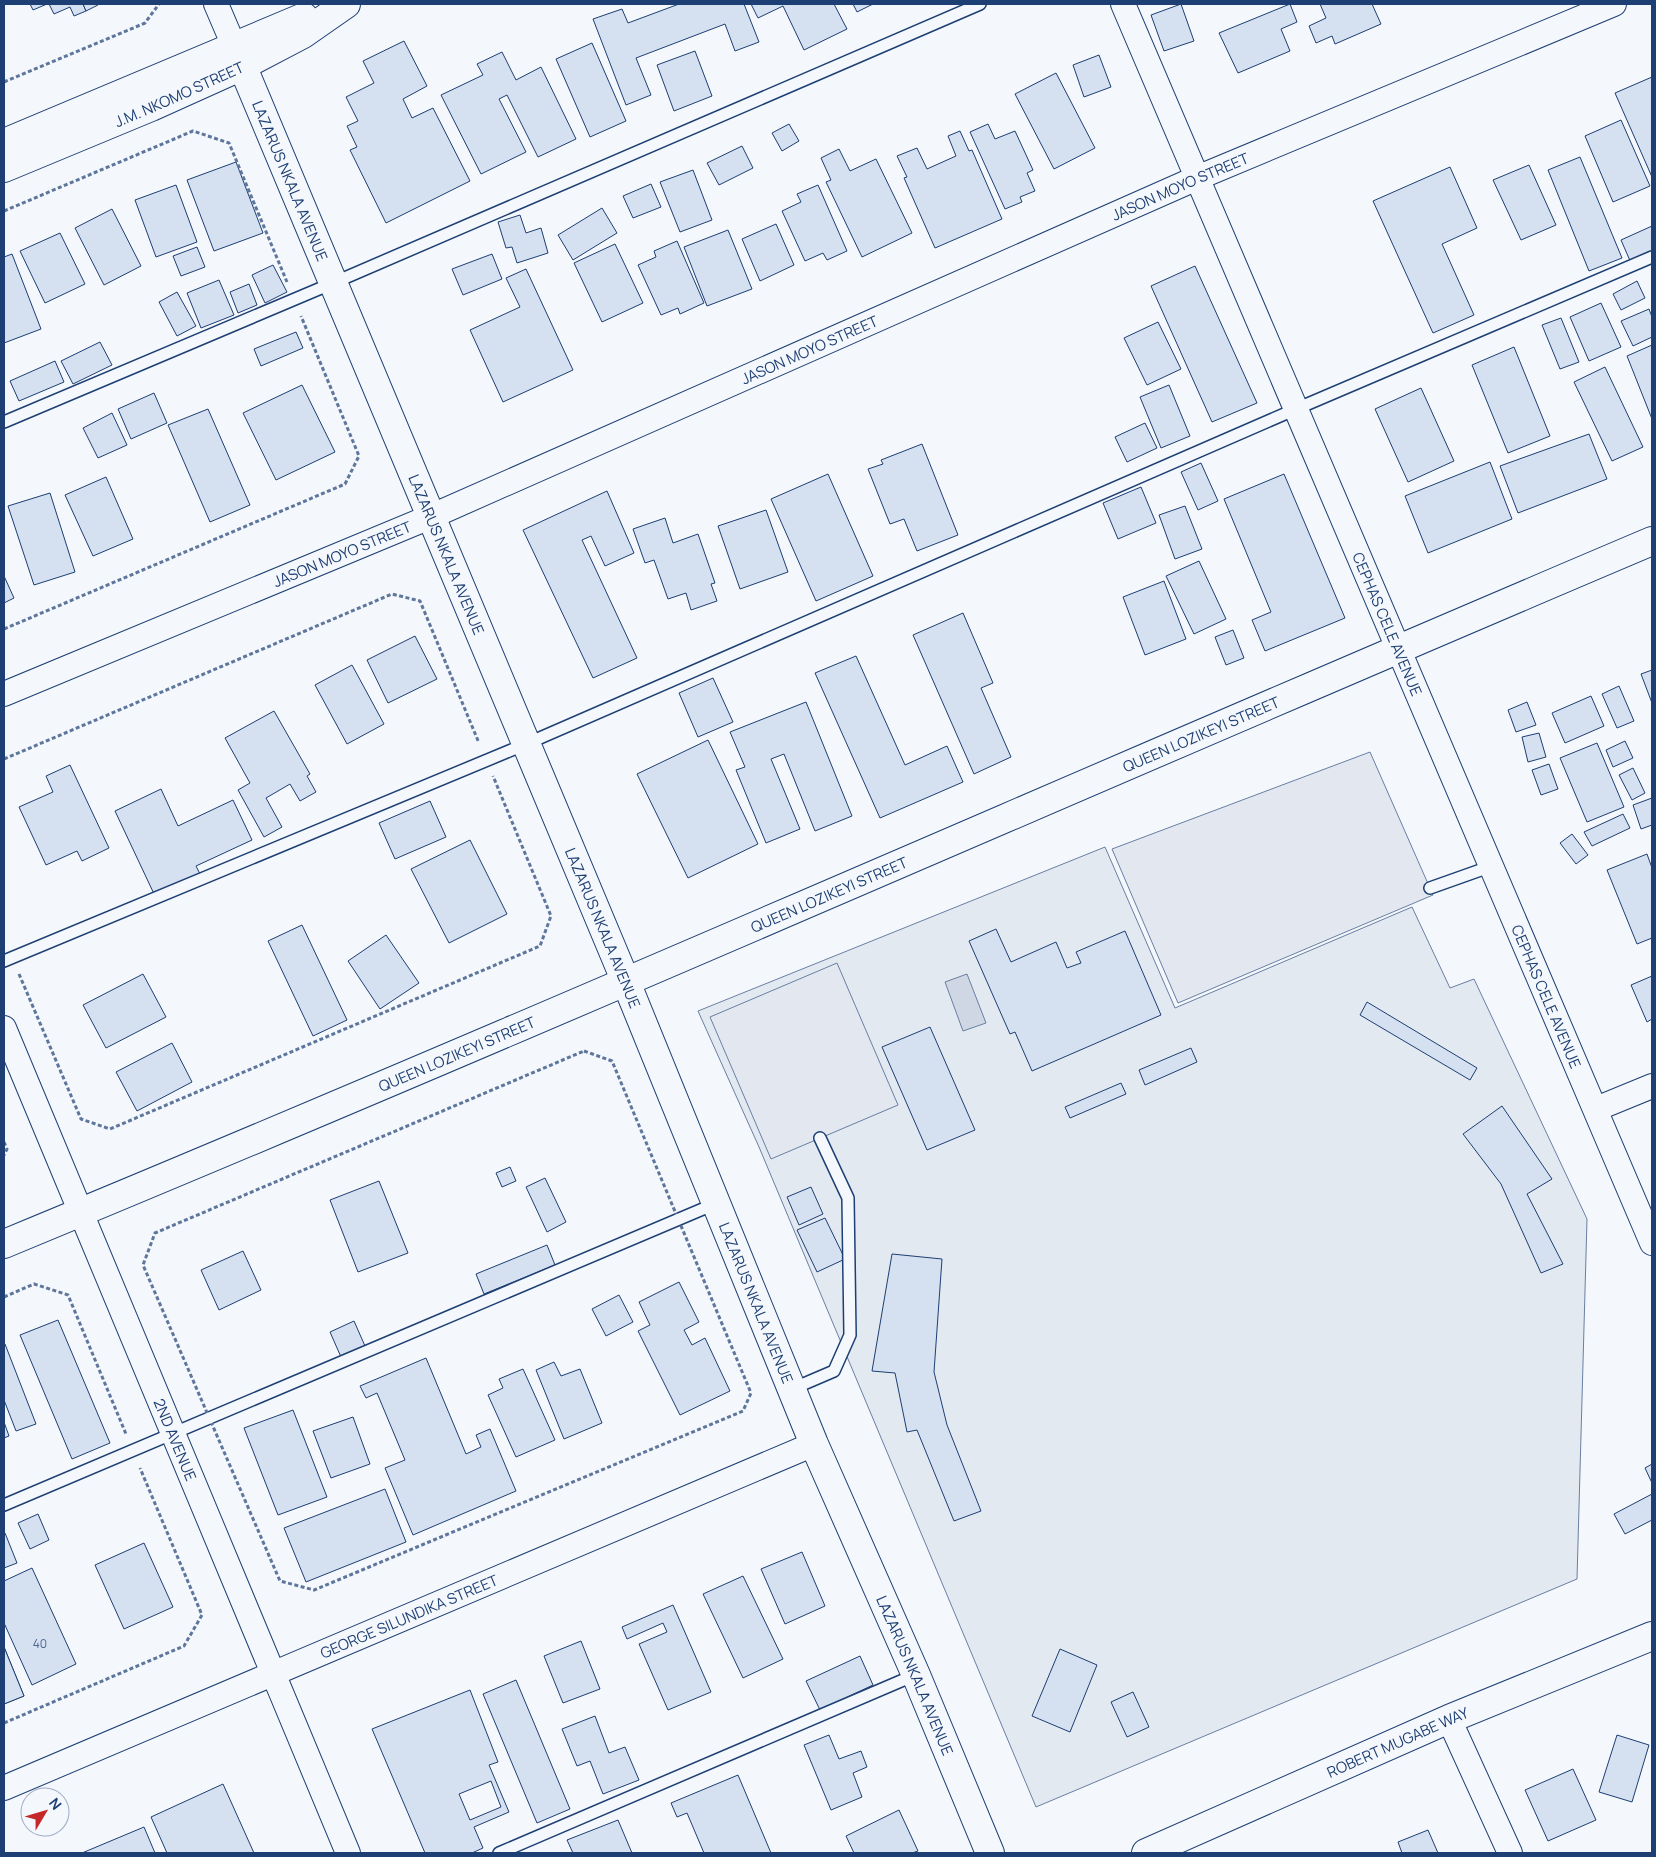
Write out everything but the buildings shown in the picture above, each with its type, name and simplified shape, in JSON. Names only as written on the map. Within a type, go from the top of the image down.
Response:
[{"type":"main road","name":"J.M. NKOMO STREET","points":[[4,143],[238,56],[303,34],[345,4]]},
{"type":"main road","name":"J.M. NKOMO STREET","points":[[4,168],[151,107],[238,56]]},
{"type":"main road","name":"LAZARUS NKALA AVENUE","points":[[238,56],[626,982],[814,1444],[916,1675],[990,1853]]},
{"type":"main road","name":"QUEEN LOZIKEYI STREET","points":[[4,1244],[626,982],[1399,648],[1652,541]]},
{"type":"main road","name":"ROBERT MUGABE WAY","points":[[1146,1853],[1449,1719],[1652,1636]]},
{"type":"street","name":"LAZARUS NKALA AVENUE","points":[[216,4],[238,56]]},
{"type":"street","name":"CEPHAS CELE AVENUE","points":[[1123,4],[1596,1108],[1652,1243]]},
{"type":"street","name":"JASON MOYO STREET","points":[[4,694],[430,517],[1197,178],[1614,4]]},
{"type":"street","name":"2ND AVENUE","points":[[4,1028],[348,1853]]},
{"type":"street","points":[[1596,1108],[1652,1086]]},
{"type":"street","name":"GEORGE SILUNDIKA STREET","points":[[4,1788],[814,1444]]},
{"type":"street","points":[[1449,1719],[1510,1853]]},
{"type":"lane","points":[[4,422],[294,300],[980,4]]},
{"type":"lane","points":[[8,959],[526,744],[1296,409],[1652,257]]},
{"type":"lane","points":[[1430,888],[1492,866]]},
{"type":"lane","points":[[792,1389],[834,1372],[850,1335],[848,1198],[820,1138]]},
{"type":"lane","points":[[4,1504],[717,1203]]},
{"type":"lane","points":[[499,1853],[916,1675]]},
{"type":"path","points":[[4,82],[145,22],[159,4]]},
{"type":"path","points":[[4,212],[193,132],[229,143],[359,456],[345,484],[4,629]]},
{"type":"path","points":[[4,758],[392,594],[420,601],[551,916],[540,946],[110,1129],[81,1119],[8,959]]},
{"type":"path","points":[[4,1142],[7,1149],[4,1155]]},
{"type":"path","points":[[4,1297],[34,1284],[68,1295],[202,1615],[184,1646],[4,1723]]},
{"type":"shaded area","points":[[1370,752],[1433,895],[1178,1003],[1112,849]]},
{"type":"shaded area","points":[[1105,847],[1175,1008],[1412,907],[1450,988],[1474,979],[1587,1219],[1577,1579],[1036,1807],[759,1147],[698,1011]]},
{"type":"shaded area","points":[[837,963],[898,1105],[771,1159],[710,1017]]},
{"type":"shaded area","points":[[967,974],[986,1023],[963,1031],[945,982]]}]
